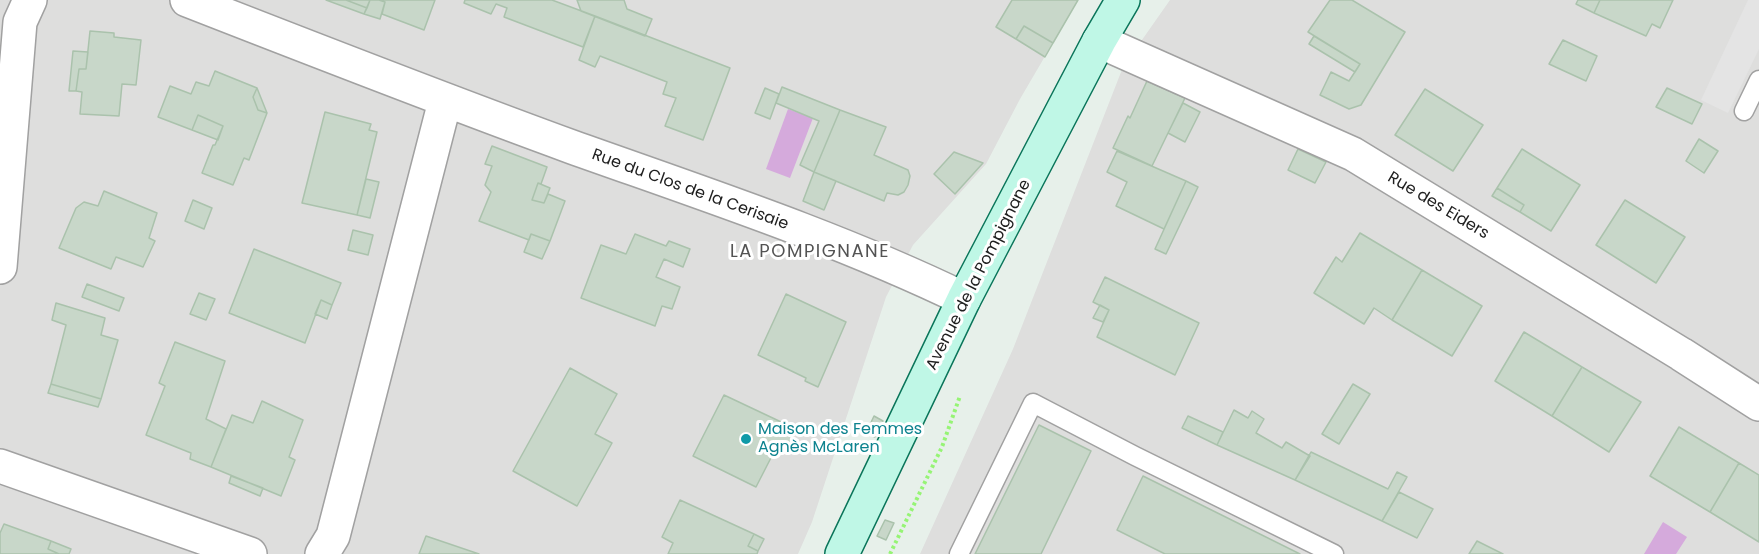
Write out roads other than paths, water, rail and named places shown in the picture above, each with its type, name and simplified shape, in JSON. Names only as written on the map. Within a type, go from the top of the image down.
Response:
[{"type":"main road","name":"Avenue de la Pompignane","points":[[842,554],[964,298],[1099,41],[1123,0]]},
{"type":"street","points":[[0,267],[20,22],[30,0]]},
{"type":"street","name":"Rue du Clos de la Cerisaie","points":[[187,0],[446,101],[772,219],[925,279],[964,298]]},
{"type":"street","name":"Rue des Eiders","points":[[1099,41],[1353,154],[1759,404]]},
{"type":"street","points":[[322,554],[333,536],[446,101]]},
{"type":"street","points":[[0,466],[250,554]]},
{"type":"lane","points":[[1744,111],[1759,80]]},
{"type":"lane","points":[[959,554],[1033,403],[1334,554]]},
{"type":"place","name":"Maison des Femmes Agnès McLaren","points":[[746,439]]},
{"type":"district","name":"LA POMPIGNANE","points":[[810,252]]}]
